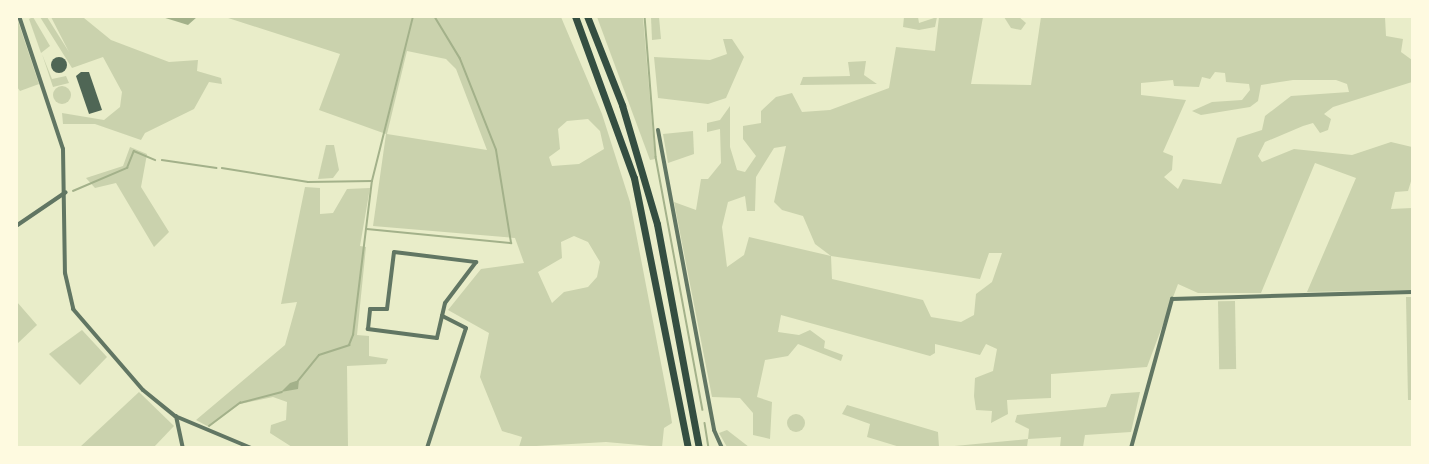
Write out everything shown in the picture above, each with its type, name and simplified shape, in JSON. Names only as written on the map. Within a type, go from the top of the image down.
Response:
[{"type":"highway","points":[[575,16],[634,178],[688,447]]},
{"type":"highway","points":[[586,16],[622,105],[657,224],[699,447]]},
{"type":"street","points":[[20,16],[57,121],[66,192],[65,273],[72,309],[143,390],[175,416],[251,447]]},
{"type":"street","points":[[658,130],[714,430],[722,447]]},
{"type":"street","points":[[16,225],[66,192]]},
{"type":"street","points":[[394,252],[476,262],[445,303],[442,316],[437,338],[368,329],[370,309],[387,309],[394,252]]},
{"type":"street","points":[[1131,447],[1172,299],[1413,292]]},
{"type":"street","points":[[427,447],[466,328],[442,316]]},
{"type":"street","points":[[175,416],[183,447]]},
{"type":"street","points":[[603,447],[630,447]]},
{"type":"shaded area","points":[[33,17],[50,46],[41,53],[29,19]]},
{"type":"shaded area","points":[[40,17],[47,17],[69,52],[51,17],[84,18],[111,40],[169,62],[198,60],[197,71],[221,78],[222,84],[209,82],[194,109],[145,133],[141,140],[95,124],[63,124],[62,113],[104,120],[120,107],[122,92],[103,57],[72,68]]},
{"type":"shaded area","points":[[162,17],[197,17],[188,25]]},
{"type":"shaded area","points":[[225,17],[561,17],[602,114],[630,202],[672,423],[664,428],[662,447],[606,442],[519,447],[522,437],[502,431],[480,377],[489,333],[448,310],[481,269],[524,263],[515,238],[373,226],[386,134],[319,110],[340,54]],"holes":[[[407,51],[446,59],[456,69],[487,150],[387,134]],[[588,119],[600,131],[604,149],[579,164],[552,166],[549,157],[560,149],[558,129],[567,121]],[[574,236],[588,242],[600,262],[597,277],[588,287],[564,292],[552,303],[538,272],[562,258],[561,242]]]},
{"type":"shaded area","points":[[597,17],[643,17],[655,159],[650,160]]},
{"type":"shaded area","points":[[651,17],[659,17],[661,39],[652,40]]},
{"type":"shaded area","points":[[904,17],[918,17],[919,23],[937,17],[935,27],[919,30],[903,27]]},
{"type":"shaded area","points":[[939,17],[983,17],[971,84],[1031,85],[1041,17],[1385,17],[1386,36],[1403,39],[1401,52],[1412,60],[1412,82],[1333,107],[1324,114],[1331,119],[1328,130],[1320,133],[1313,123],[1303,126],[1265,142],[1258,156],[1262,162],[1294,149],[1352,155],[1391,142],[1412,147],[1412,178],[1408,191],[1395,192],[1391,209],[1412,208],[1412,290],[1307,292],[1356,178],[1315,163],[1261,293],[1198,293],[1178,284],[1147,367],[1051,374],[1051,398],[1007,400],[1008,414],[991,423],[992,411],[976,410],[975,378],[993,371],[997,349],[986,344],[980,355],[935,344],[935,353],[930,356],[781,315],[778,332],[799,335],[810,330],[825,341],[824,348],[843,355],[841,361],[798,344],[788,356],[765,360],[757,397],[772,402],[770,439],[753,435],[753,413],[740,398],[712,397],[674,202],[696,210],[701,179],[708,179],[721,163],[720,129],[707,132],[707,123],[720,120],[730,106],[730,147],[737,170],[745,172],[756,156],[743,139],[743,126],[761,123],[761,111],[776,97],[792,93],[802,112],[830,110],[889,88],[896,47],[935,51]],"holes":[[[1215,72],[1225,73],[1226,82],[1249,84],[1250,90],[1242,100],[1212,102],[1192,111],[1201,115],[1250,107],[1258,101],[1261,85],[1293,80],[1336,80],[1347,84],[1349,92],[1291,96],[1265,116],[1262,130],[1237,138],[1221,184],[1183,179],[1178,189],[1164,177],[1172,170],[1173,156],[1163,152],[1186,100],[1141,95],[1141,83],[1173,80],[1174,86],[1199,87],[1202,77],[1210,79]],[[786,146],[774,202],[782,210],[803,216],[815,244],[831,256],[749,237],[744,255],[727,267],[722,227],[728,202],[745,196],[747,211],[755,211],[756,177],[774,148]],[[989,253],[1002,253],[992,282],[976,294],[974,315],[961,322],[931,317],[923,300],[832,279],[831,256],[980,279]]]},
{"type":"shaded area","points":[[1004,17],[1019,17],[1026,23],[1021,30],[1011,28]]},
{"type":"shaded area","points":[[17,18],[39,84],[20,91],[17,87]]},
{"type":"shaded area","points":[[723,39],[732,39],[744,57],[726,98],[708,104],[658,98],[654,57],[710,60],[727,54]]},
{"type":"shaded area","points":[[42,54],[52,79],[66,76],[69,83],[53,87]]},
{"type":"shaded area","points":[[866,61],[864,75],[877,84],[800,85],[803,77],[850,76],[848,62]]},
{"type":"shaded area","points":[[62,86],[68,89],[71,95],[68,101],[62,104],[56,101],[53,95],[56,89]]},
{"type":"shaded area","points":[[693,131],[694,154],[668,163],[663,134]]},
{"type":"shaded area","points":[[326,145],[334,145],[339,170],[333,178],[318,179]]},
{"type":"shaded area","points":[[130,147],[147,154],[141,187],[169,232],[154,247],[116,183],[95,188],[86,178],[123,166]]},
{"type":"shaded area","points":[[305,187],[320,188],[320,214],[333,213],[347,189],[370,188],[360,246],[366,247],[357,335],[369,336],[369,356],[388,359],[386,364],[347,366],[348,447],[292,447],[270,433],[271,425],[286,420],[287,402],[273,397],[240,404],[209,427],[196,420],[285,345],[297,302],[281,304]]},
{"type":"shaded area","points":[[1406,297],[1412,297],[1412,400],[1408,400]]},
{"type":"shaded area","points":[[1218,301],[1235,301],[1236,369],[1219,369]]},
{"type":"shaded area","points":[[17,302],[37,325],[17,344]]},
{"type":"shaded area","points":[[82,330],[107,357],[80,385],[49,354]]},
{"type":"shaded area","points":[[299,380],[298,389],[281,392],[290,383]]},
{"type":"shaded area","points":[[139,392],[174,426],[154,447],[80,447]]},
{"type":"shaded area","points":[[1140,392],[1131,432],[1085,435],[1083,447],[1060,447],[1061,437],[1028,439],[1029,429],[1015,422],[1017,415],[1106,407],[1111,394]]},
{"type":"shaded area","points":[[847,405],[938,432],[939,447],[900,447],[867,437],[870,424],[842,414]]},
{"type":"shaded area","points":[[796,414],[802,417],[805,423],[802,429],[796,432],[790,429],[787,423],[790,417]]},
{"type":"shaded area","points":[[727,430],[749,447],[727,447],[719,433]]},
{"type":"shaded area","points":[[1028,439],[1027,447],[944,447]]},
{"type":"building","points":[[59,57],[65,59],[67,65],[65,71],[59,73],[53,71],[51,65],[53,59]]},
{"type":"building","points":[[81,72],[89,72],[102,110],[89,114],[76,76]]},
{"type":"waterway","points":[[298,381],[319,355],[349,345],[353,335],[372,181],[413,16]]},
{"type":"waterway","points":[[367,229],[511,243],[496,150],[460,59],[434,16]]},
{"type":"waterway","points":[[645,16],[656,157],[703,410]]},
{"type":"waterway","points":[[73,191],[127,168],[134,151],[155,160]]},
{"type":"waterway","points":[[162,160],[216,168]]},
{"type":"waterway","points":[[222,168],[308,182],[372,181]]},
{"type":"waterway","points":[[209,426],[240,403],[282,392]]},
{"type":"waterway","points":[[705,423],[709,448]]}]
